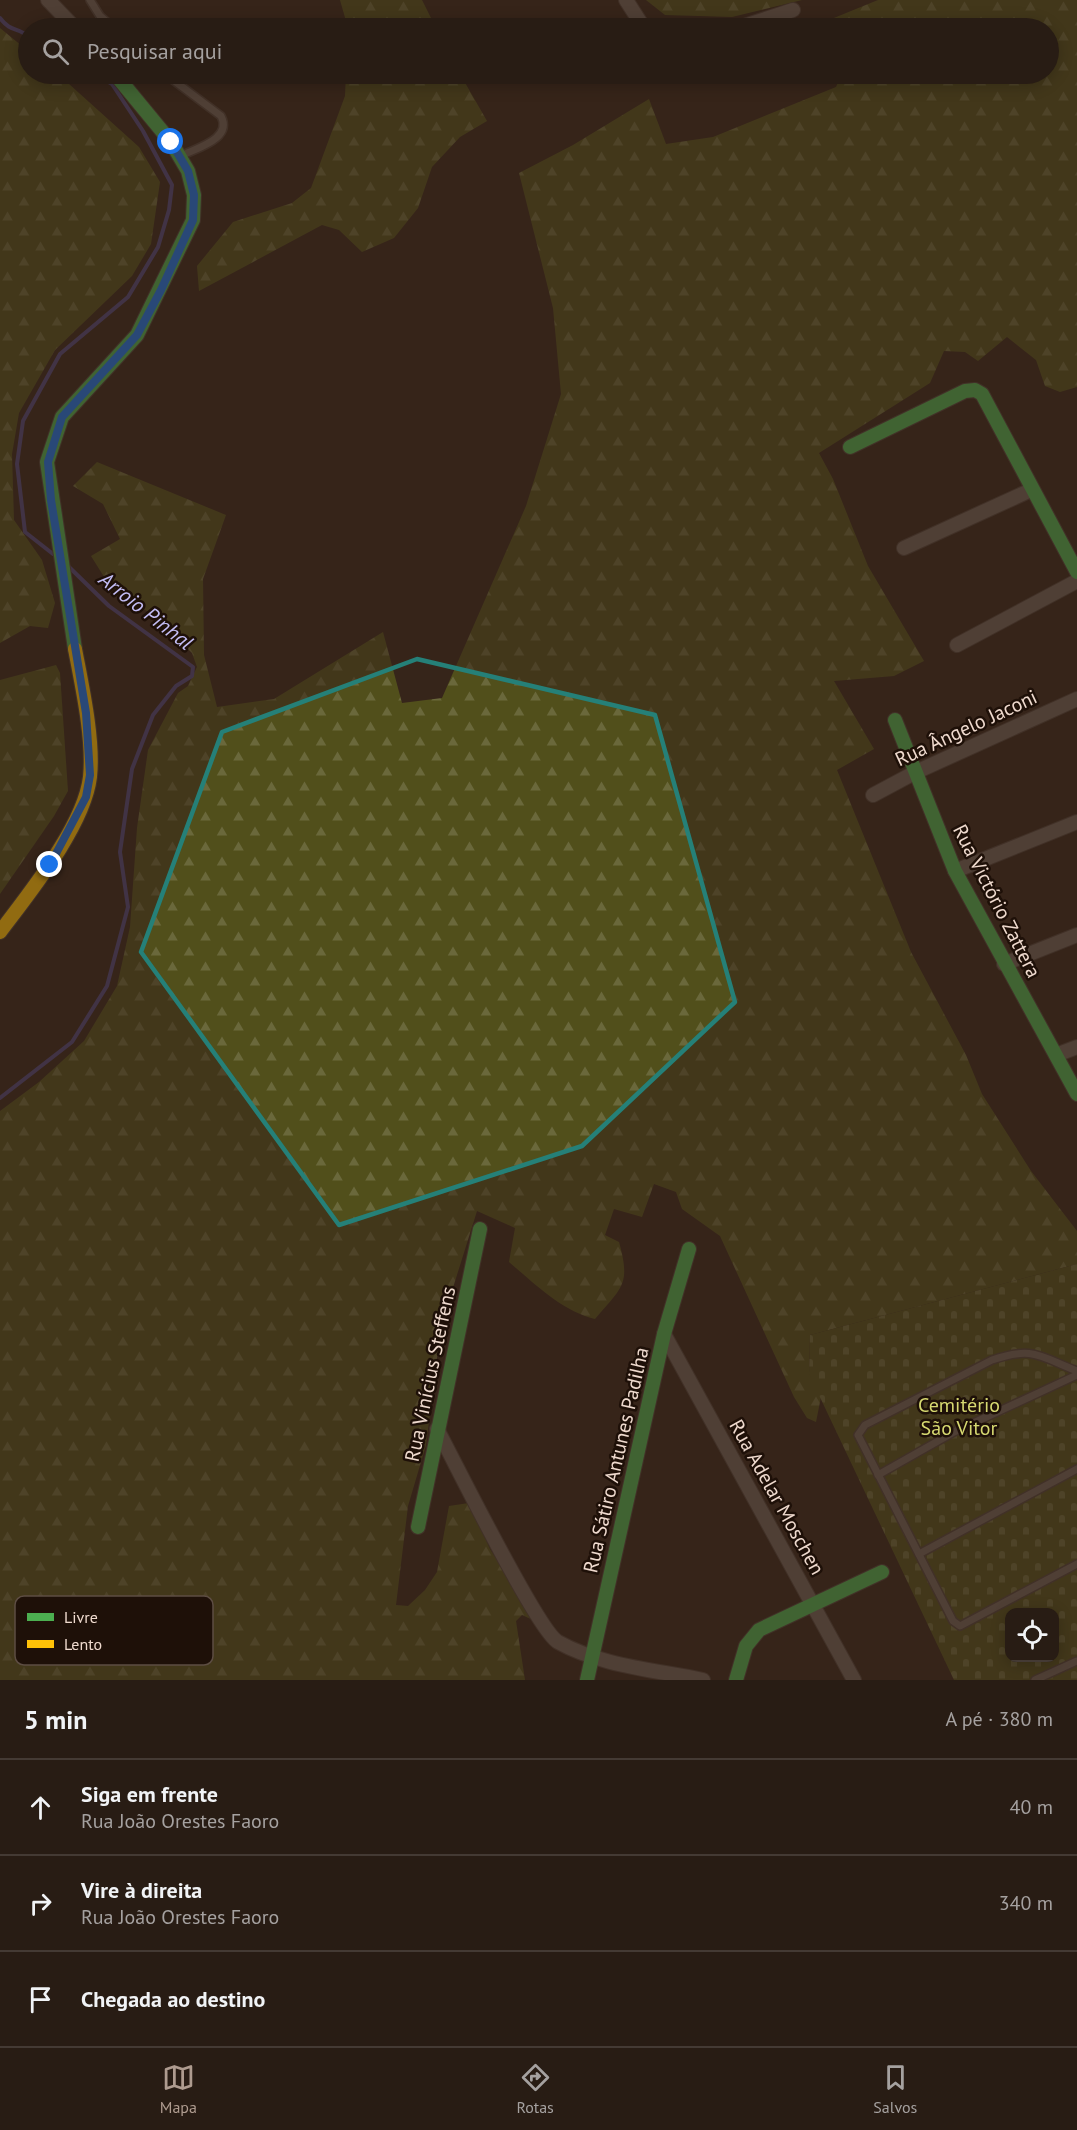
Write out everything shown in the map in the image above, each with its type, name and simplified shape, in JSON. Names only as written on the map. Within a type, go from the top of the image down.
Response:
[{"type":"street","points":[[48,0],[65,18]]},
{"type":"street","points":[[626,0],[638,18]]},
{"type":"street","points":[[769,18],[793,10]]},
{"type":"street","points":[[0,932],[50,865],[86,797],[90,775],[86,713],[51,500],[48,462],[62,417],[137,335],[161,290],[193,220],[194,195],[188,171],[171,142],[123,84]]},
{"type":"street","points":[[850,447],[965,391],[975,390],[982,394],[1031,490],[1077,572]]},
{"type":"street","points":[[904,548],[1031,490]]},
{"type":"street","points":[[957,645],[1077,581]]},
{"type":"street","name":"Rua Ângelo Jaconi","points":[[873,795],[916,772],[1077,699]]},
{"type":"street","name":"Rua Victório Zattera","points":[[895,720],[955,871],[1077,1094]]},
{"type":"street","points":[[955,871],[1077,822]]},
{"type":"street","points":[[1004,964],[1077,935]]},
{"type":"street","points":[[1056,1055],[1077,1047]]},
{"type":"street","name":"Rua Vinícius Steffens","points":[[418,1527],[480,1229]]},
{"type":"street","name":"Rua Sátiro Antunes Padilha","points":[[587,1680],[664,1334],[689,1249]]},
{"type":"street","name":"Rua Adelar Moschen","points":[[664,1334],[854,1680]]},
{"type":"street","points":[[437,1429],[544,1628],[556,1641],[592,1657],[703,1680]]},
{"type":"street","points":[[736,1680],[750,1636],[882,1572]]},
{"type":"lane","points":[[90,0],[102,18]]},
{"type":"lane","points":[[178,84],[221,116],[224,123],[224,129],[216,139],[180,156]]},
{"type":"lane","points":[[1077,1373],[1030,1352],[1011,1353],[992,1360],[865,1425],[858,1435],[953,1621],[960,1626],[1077,1564]]},
{"type":"lane","points":[[878,1475],[954,1432],[1077,1373]]},
{"type":"lane","points":[[919,1554],[1077,1468]]},
{"type":"lane","points":[[1035,1680],[1077,1660]]},
{"type":"highlighted area","points":[[417,659],[655,715],[735,1002],[582,1146],[339,1225],[141,952],[222,732]]},
{"type":"green space","points":[[340,0],[422,0],[431,18],[345,18]]},
{"type":"green space","points":[[646,0],[802,0],[732,17],[665,15]]},
{"type":"green space","points":[[878,0],[1077,0],[1077,387],[1060,392],[1045,386],[1036,360],[1007,337],[978,361],[965,352],[944,351],[930,383],[819,453],[833,479],[868,566],[924,661],[894,676],[834,681],[874,749],[837,770],[911,952],[966,1055],[982,1094],[1031,1171],[1077,1231],[1077,1264],[810,1335],[809,1373],[821,1397],[816,1422],[807,1418],[794,1397],[720,1236],[682,1209],[676,1192],[654,1184],[642,1217],[614,1209],[605,1235],[619,1242],[623,1256],[624,1277],[618,1292],[595,1319],[560,1303],[509,1262],[515,1228],[477,1211],[441,1326],[426,1445],[408,1506],[396,1605],[408,1606],[425,1590],[437,1572],[449,1506],[469,1503],[490,1549],[535,1621],[522,1615],[516,1621],[525,1680],[0,1680],[0,1111],[39,1082],[84,1041],[117,986],[130,927],[137,828],[148,750],[178,693],[188,686],[197,667],[192,653],[150,613],[111,588],[91,556],[120,539],[103,504],[73,486],[97,462],[226,515],[203,579],[204,655],[217,707],[274,699],[383,632],[402,703],[442,698],[526,506],[561,394],[553,308],[519,173],[573,145],[649,99],[666,144],[713,137],[836,87],[837,84],[1059,84],[1059,18],[834,18]]},
{"type":"green space","points":[[0,28],[18,43],[18,84],[69,84],[139,147],[160,182],[151,244],[132,276],[55,350],[19,413],[12,454],[14,520],[42,560],[55,603],[48,628],[30,626],[0,643]]},
{"type":"green space","points":[[346,84],[466,84],[487,121],[460,137],[432,167],[418,208],[394,238],[362,252],[339,230],[322,225],[199,291],[197,266],[233,222],[292,203],[311,188],[345,96]]},
{"type":"green space","points":[[56,665],[60,673],[68,791],[54,816],[0,894],[0,680]]},
{"type":"green space","name":"Cemitério São Vitor","points":[[1077,1264],[1077,1680],[954,1680],[809,1374],[810,1335]]},
{"type":"waterway","name":"Arroio Pinhal","points":[[0,18],[8,26],[18,31]]},
{"type":"waterway","name":"Arroio Pinhal","points":[[53,554],[25,532],[17,464],[23,421],[60,354],[128,297],[158,247],[169,210],[172,185],[143,131],[112,84]]},
{"type":"waterway","name":"Arroio Pinhal","points":[[0,1098],[72,1042],[107,986],[128,907],[120,852],[132,769],[153,715],[176,686],[192,676],[193,667],[109,606],[68,566]]},
{"type":"traffic: fast","points":[[75,649],[47,462],[62,417],[137,335],[193,220],[194,195],[188,171],[171,142],[123,84]]},
{"type":"traffic: fast","points":[[850,447],[965,391],[975,390],[982,394],[1077,572]]},
{"type":"traffic: fast","points":[[895,720],[955,871],[1077,1094]]},
{"type":"traffic: fast","points":[[418,1527],[480,1229]]},
{"type":"traffic: fast","points":[[587,1680],[664,1334],[689,1249]]},
{"type":"traffic: fast","points":[[736,1680],[746,1646],[759,1630],[882,1572]]},
{"type":"traffic: slow","points":[[0,932],[54,858],[78,816],[86,796],[90,777],[90,747],[87,713],[75,649]]},
{"type":"route","points":[[50,865],[86,797],[90,775],[86,713],[51,500],[48,462],[62,417],[137,335],[161,290],[193,220],[194,195],[188,171],[171,142]]}]
